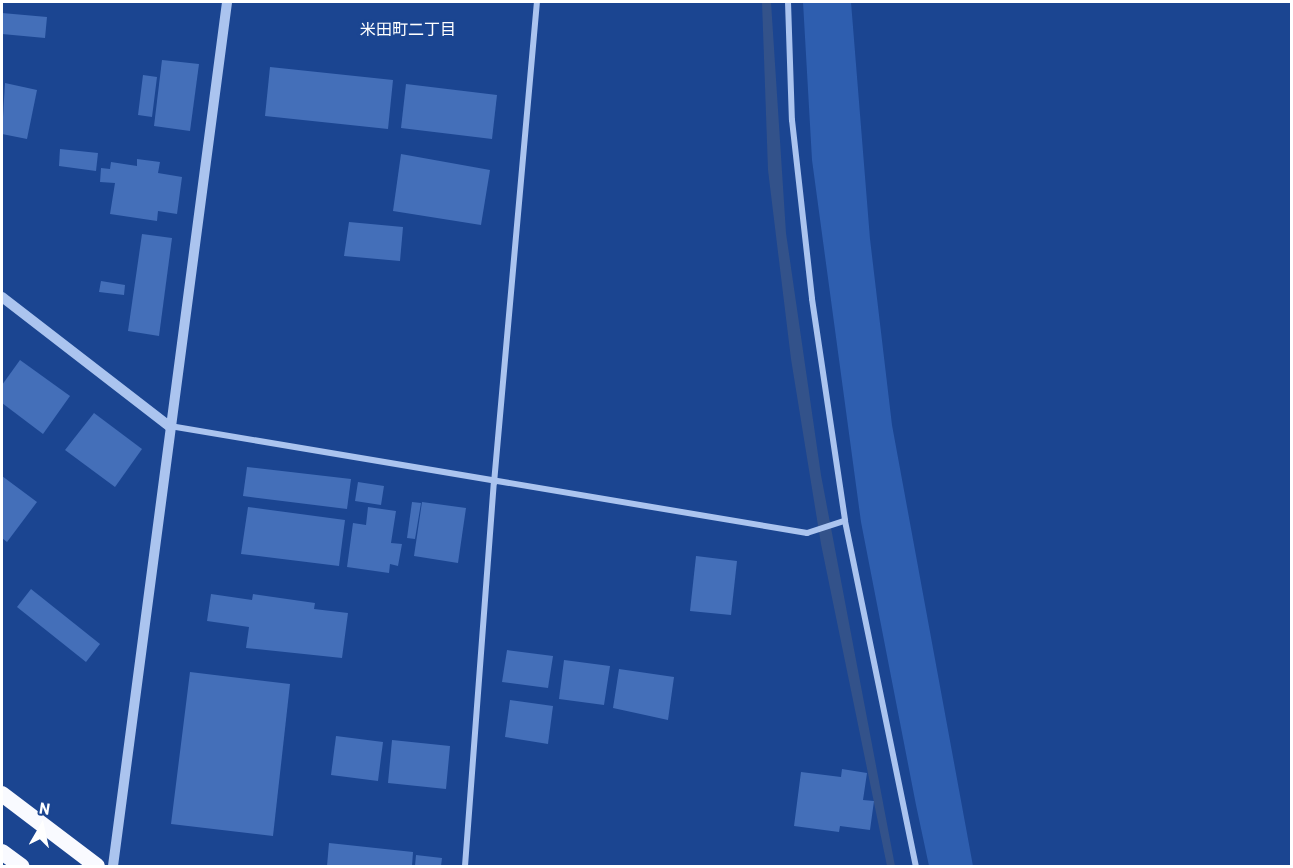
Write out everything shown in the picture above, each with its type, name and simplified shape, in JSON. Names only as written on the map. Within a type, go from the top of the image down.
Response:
[{"type":"highway","points":[[2,794],[98,867]]},
{"type":"highway","points":[[2,852],[21,867]]},
{"type":"street","points":[[113,867],[169,426],[227,2]]},
{"type":"street","points":[[465,867],[494,483],[537,2]]},
{"type":"street","points":[[788,2],[792,120],[812,299],[845,521],[916,867]]},
{"type":"street","points":[[2,297],[169,426],[494,483],[807,533],[845,521]]},
{"type":"shaded area","points":[[762,2],[771,2],[786,233],[821,475],[895,866],[887,866],[821,544],[791,359],[768,170]]},
{"type":"shaded area","points":[[803,2],[851,2],[870,239],[892,425],[973,866],[929,866],[916,805],[861,522],[812,160]]},
{"type":"building","points":[[2,13],[47,17],[45,38],[2,34]]},
{"type":"building","points":[[162,60],[199,64],[190,131],[154,126]]},
{"type":"building","points":[[270,67],[393,80],[388,129],[265,116]]},
{"type":"building","points":[[143,75],[157,77],[152,117],[138,115]]},
{"type":"building","points":[[5,83],[37,90],[27,139],[2,134]]},
{"type":"building","points":[[406,84],[497,95],[492,139],[401,128]]},
{"type":"building","points":[[60,149],[98,153],[96,171],[59,166]]},
{"type":"building","points":[[401,154],[490,170],[481,225],[393,211]]},
{"type":"building","points":[[137,159],[160,162],[158,173],[182,177],[177,214],[158,211],[157,221],[110,214],[115,183],[100,182],[101,168],[110,169],[111,162],[137,166]]},
{"type":"building","points":[[349,222],[403,227],[400,261],[344,256]]},
{"type":"building","points":[[142,234],[172,238],[159,336],[128,331]]},
{"type":"building","points":[[101,281],[125,285],[124,295],[99,292]]},
{"type":"building","points":[[20,360],[70,396],[43,434],[2,403],[2,385]]},
{"type":"building","points":[[94,413],[142,449],[115,487],[65,450]]},
{"type":"building","points":[[247,467],[351,479],[347,509],[243,496]]},
{"type":"building","points":[[2,476],[37,502],[7,542],[2,538]]},
{"type":"building","points":[[358,482],[384,486],[381,505],[355,501]]},
{"type":"building","points":[[412,502],[421,503],[415,539],[407,538]]},
{"type":"building","points":[[422,502],[466,508],[458,563],[414,556]]},
{"type":"building","points":[[248,507],[345,520],[339,566],[241,554]]},
{"type":"building","points":[[368,507],[396,511],[391,543],[402,544],[398,566],[390,564],[389,573],[347,567],[353,523],[366,525]]},
{"type":"building","points":[[696,556],[737,561],[731,615],[690,611]]},
{"type":"building","points":[[31,589],[100,644],[86,662],[17,607]]},
{"type":"building","points":[[211,594],[252,600],[253,594],[315,603],[314,609],[348,613],[342,658],[246,648],[249,627],[207,621]]},
{"type":"building","points":[[507,650],[553,656],[548,688],[502,682]]},
{"type":"building","points":[[564,660],[610,666],[604,705],[559,699]]},
{"type":"building","points":[[619,669],[674,677],[668,720],[613,708]]},
{"type":"building","points":[[190,672],[290,684],[273,836],[171,824]]},
{"type":"building","points":[[510,700],[553,706],[548,744],[505,737]]},
{"type":"building","points":[[336,736],[383,742],[378,781],[331,775]]},
{"type":"building","points":[[392,740],[450,746],[446,789],[388,783]]},
{"type":"building","points":[[842,769],[867,773],[863,800],[874,801],[870,830],[840,826],[839,832],[794,826],[801,772],[841,777]]},
{"type":"building","points":[[329,843],[413,852],[412,866],[327,866]]},
{"type":"building","points":[[416,855],[442,858],[441,866],[415,866]]},
{"type":"district","name":"米田町二丁目","points":[[408,29]]}]
